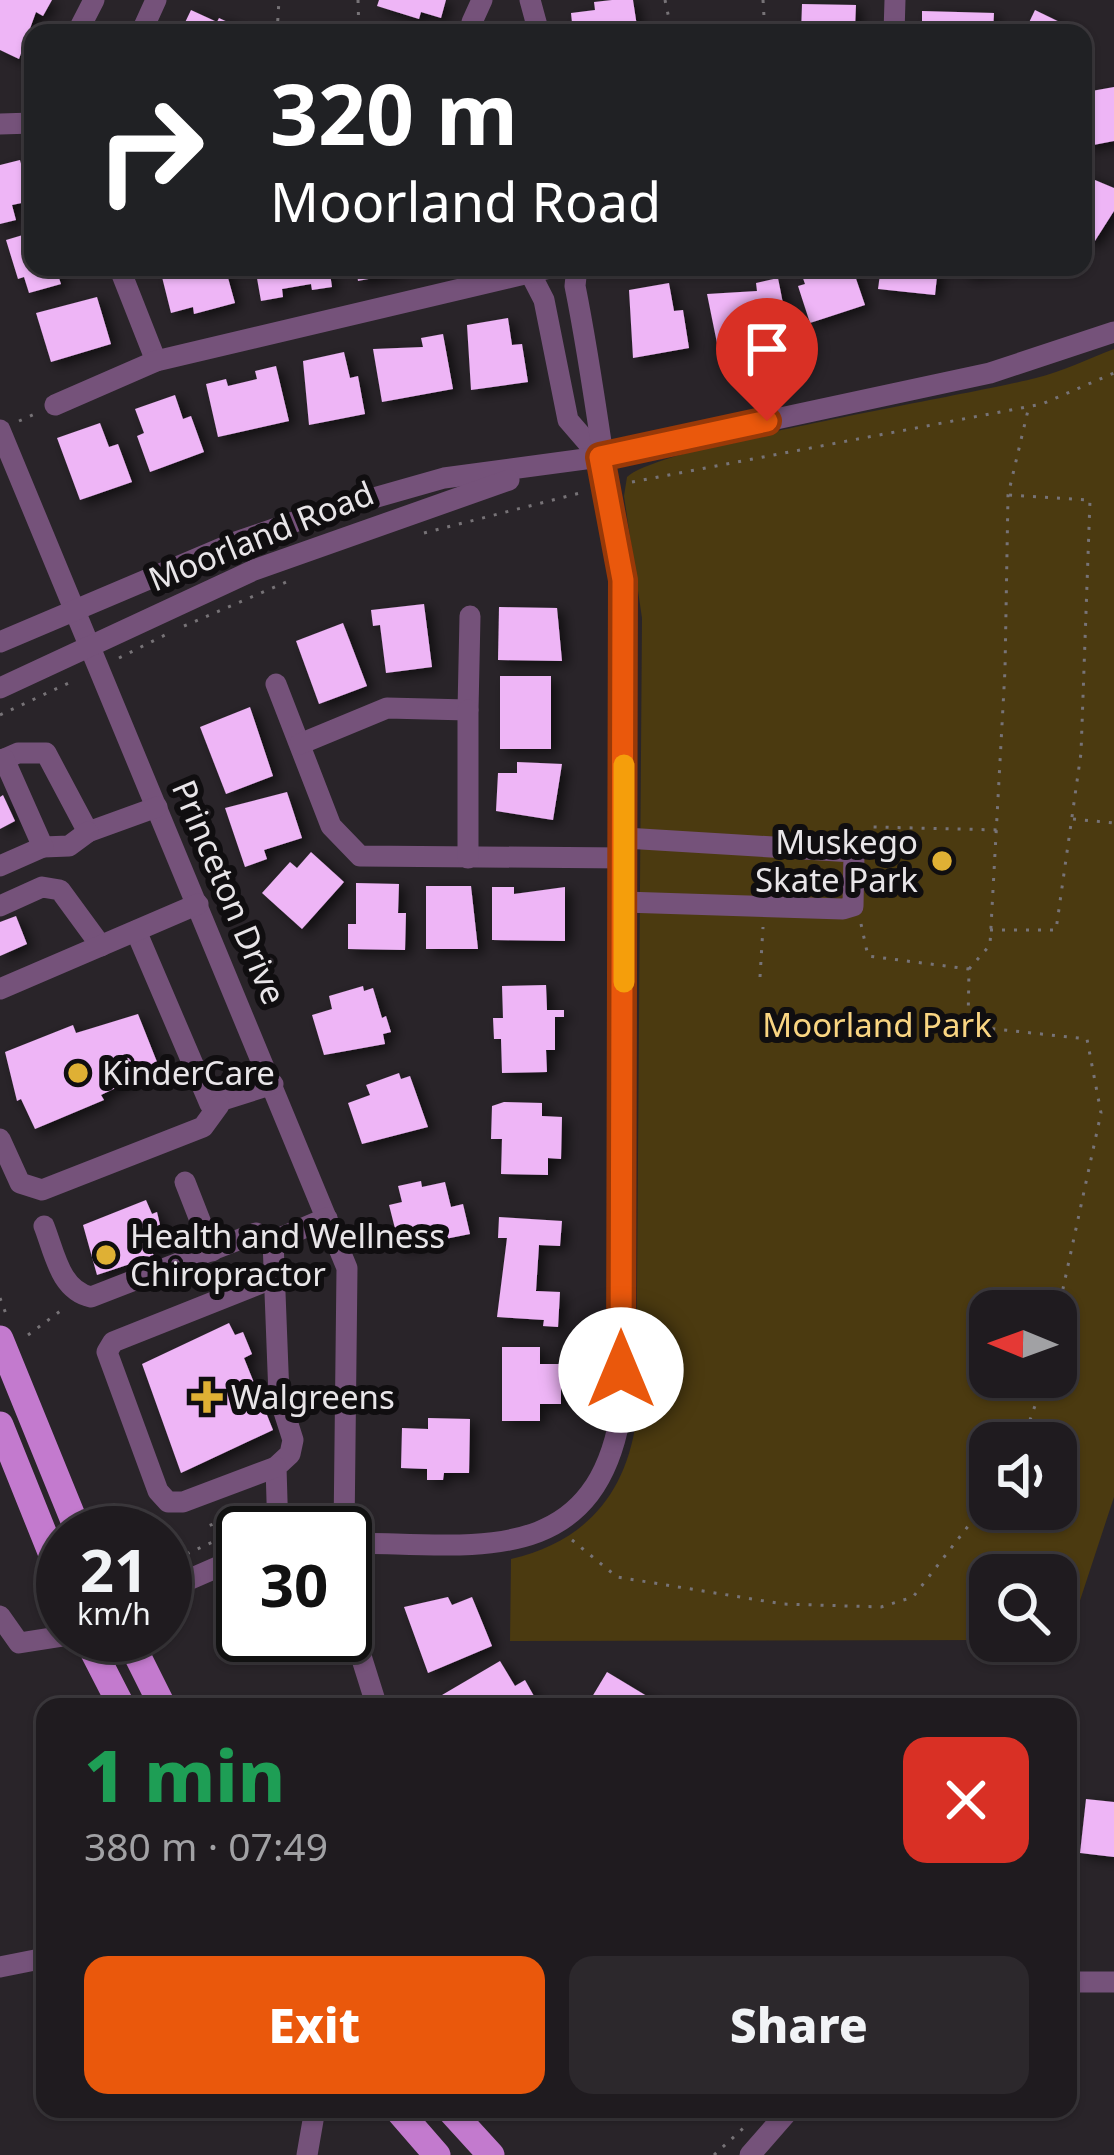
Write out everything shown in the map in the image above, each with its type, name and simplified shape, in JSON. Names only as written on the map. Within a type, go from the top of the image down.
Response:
[{"type":"main road","points":[[14,1337],[70,1506]]},
{"type":"main road","points":[[0,1425],[36,1515]]},
{"type":"main road","points":[[99,1662],[117,1698]]},
{"type":"main road","points":[[140,1662],[158,1698]]},
{"type":"main road","points":[[405,2118],[437,2155]]},
{"type":"main road","points":[[457,2118],[490,2155]]},
{"type":"street","points":[[123,276],[156,361]]},
{"type":"street","points":[[56,405],[156,361],[503,276]]},
{"type":"street","points":[[531,276],[544,300],[568,420],[600,457]]},
{"type":"street","points":[[372,1543],[505,1544],[556,1526],[594,1492],[613,1456],[620,1417],[623,580],[600,457],[600,412],[576,276]]},
{"type":"street","name":"Moorland Road","points":[[0,642],[73,608],[317,514],[444,478],[600,457],[990,373],[1114,332]]},
{"type":"street","name":"Princeton Drive","points":[[9,426],[8,474],[73,608],[347,1268],[344,1506]]},
{"type":"street","name":"Moorland Road","points":[[0,688],[88,644],[328,540],[555,465]]},
{"type":"street","points":[[468,858],[470,616]]},
{"type":"street","points":[[276,684],[332,826],[360,856],[468,858],[625,848],[854,852],[853,906],[624,902]]},
{"type":"street","points":[[300,744],[387,708],[468,710]]},
{"type":"street","points":[[43,847],[2,760],[18,752],[46,753],[88,832]]},
{"type":"street","points":[[0,866],[43,847],[69,846],[88,832],[157,807]]},
{"type":"street","points":[[0,906],[42,887],[60,890],[101,946]]},
{"type":"street","points":[[0,988],[199,904]]},
{"type":"street","points":[[136,931],[210,1104],[219,1105],[273,1084]]},
{"type":"street","points":[[0,1139],[20,1184],[42,1190],[203,1127],[219,1105]]},
{"type":"street","points":[[185,1182],[212,1251]]},
{"type":"street","points":[[44,1226],[75,1293],[107,1295],[256,1233],[272,1241],[327,1218]]},
{"type":"street","points":[[272,1241],[274,1278],[279,1396],[293,1440],[290,1454],[276,1467],[200,1496],[168,1502],[158,1490],[107,1352],[113,1342],[274,1278]]},
{"type":"street","points":[[276,1467],[277,1506]]},
{"type":"street","points":[[0,1616],[19,1643],[36,1642]]},
{"type":"street","points":[[363,1662],[374,1698]]},
{"type":"street","points":[[0,1967],[36,1960]]},
{"type":"street","points":[[1077,1982],[1114,1982]]},
{"type":"street","points":[[756,2153],[783,2118]]},
{"type":"path","points":[[632,482],[1029,406],[1114,373]]},
{"type":"path","points":[[9,426],[56,405]]},
{"type":"path","points":[[1029,406],[1008,495],[1005,670],[990,946],[969,969],[968,1026],[1087,1039],[1101,1113],[1063,1290]]},
{"type":"path","points":[[405,538],[580,493]]},
{"type":"path","points":[[990,930],[1056,930],[1081,753],[1090,500],[1008,495]]},
{"type":"path","points":[[117,659],[301,575]]},
{"type":"path","points":[[0,715],[74,680]]},
{"type":"path","points":[[1071,819],[1114,823]]},
{"type":"path","points":[[854,852],[873,827],[997,830]]},
{"type":"path","points":[[854,880],[914,882]]},
{"type":"path","points":[[853,906],[867,938],[868,956],[969,969]]},
{"type":"path","points":[[760,977],[764,907]]},
{"type":"path","points":[[14,1337],[46,1325],[75,1293]]},
{"type":"path","points":[[192,1552],[218,1540],[200,1496]]},
{"type":"path","points":[[556,1526],[617,1577],[783,1604],[881,1607],[913,1597],[969,1525]]},
{"type":"path","points":[[715,2155],[750,2122]]},
{"type":"green space","name":"Moorland Park","points":[[1114,349],[1114,1497],[1077,1610],[1077,1554],[969,1554],[969,1640],[510,1641],[511,1559],[560,1541],[597,1512],[622,1472],[636,1422],[642,618],[624,496],[627,477],[695,451],[1066,368]]},
{"type":"building","points":[[0,0],[52,0],[43,16],[36,12],[32,24],[24,24],[19,59],[0,50]]},
{"type":"building","points":[[379,0],[446,0],[441,18],[421,12],[419,19],[377,6]]},
{"type":"building","points":[[633,0],[637,24],[572,24],[571,13],[595,10],[594,2]]},
{"type":"building","points":[[802,4],[856,5],[855,24],[801,24]]},
{"type":"building","points":[[191,10],[232,24],[184,24]]},
{"type":"building","points":[[1035,10],[1064,24],[1028,24]]},
{"type":"building","points":[[922,11],[994,13],[993,24],[922,24]]},
{"type":"building","points":[[1114,87],[1114,141],[1092,145],[1092,91]]},
{"type":"building","points":[[20,160],[24,202],[12,205],[16,220],[0,224],[0,165]]},
{"type":"building","points":[[1092,179],[1114,188],[1114,211],[1093,244]]},
{"type":"building","points":[[24,235],[24,276],[58,276],[61,284],[29,293],[24,277],[18,279],[6,240]]},
{"type":"building","points":[[162,276],[228,276],[235,303],[194,314],[193,307],[171,313]]},
{"type":"building","points":[[257,276],[330,276],[332,287],[312,290],[311,284],[282,289],[283,297],[261,301]]},
{"type":"building","points":[[802,276],[855,276],[865,305],[810,323],[798,286],[805,284]]},
{"type":"building","points":[[880,276],[937,276],[935,295],[878,289]]},
{"type":"building","points":[[778,278],[789,334],[718,348],[707,294],[757,291],[756,283]]},
{"type":"building","points":[[669,283],[674,311],[683,310],[689,348],[633,358],[629,290]]},
{"type":"building","points":[[97,297],[111,344],[51,362],[36,313]]},
{"type":"building","points":[[508,318],[512,345],[522,344],[528,382],[471,390],[467,325]]},
{"type":"building","points":[[443,334],[453,389],[382,402],[373,349],[423,347],[421,338]]},
{"type":"building","points":[[344,352],[350,378],[358,376],[365,414],[309,425],[303,361]]},
{"type":"building","points":[[276,366],[289,421],[218,437],[206,384],[226,379],[228,386],[257,379],[255,371]]},
{"type":"building","points":[[175,395],[183,419],[191,416],[204,452],[150,472],[137,436],[144,433],[135,409]]},
{"type":"building","points":[[100,423],[109,447],[118,444],[132,482],[80,500],[57,438]]},
{"type":"building","points":[[424,604],[432,667],[386,673],[380,625],[373,626],[371,610]]},
{"type":"building","points":[[499,607],[557,608],[562,661],[498,660]]},
{"type":"building","points":[[343,623],[367,686],[319,704],[296,641]]},
{"type":"building","points":[[500,676],[551,676],[551,749],[500,749]]},
{"type":"building","points":[[250,707],[273,776],[226,794],[200,727]]},
{"type":"building","points":[[517,762],[562,764],[553,820],[496,811],[498,773],[517,773]]},
{"type":"building","points":[[287,792],[302,838],[264,850],[267,859],[245,867],[225,808]]},
{"type":"building","points":[[3,795],[15,821],[0,829],[0,797]]},
{"type":"building","points":[[311,852],[344,882],[302,929],[262,893],[290,862],[297,868]]},
{"type":"building","points":[[356,883],[399,884],[398,913],[406,913],[405,950],[348,949],[348,924],[356,924]]},
{"type":"building","points":[[426,886],[471,886],[478,949],[426,949]]},
{"type":"building","points":[[492,887],[514,887],[514,894],[565,887],[565,941],[492,940]]},
{"type":"building","points":[[16,916],[27,944],[0,956],[0,922]]},
{"type":"building","points":[[546,985],[547,1010],[564,1010],[564,1017],[555,1017],[555,1050],[546,1050],[547,1072],[502,1073],[501,1039],[494,1039],[493,1018],[503,1018],[502,986]]},
{"type":"building","points":[[363,986],[364,991],[373,988],[382,1018],[386,1016],[391,1032],[383,1034],[385,1044],[324,1055],[312,1015],[332,1009],[329,996]]},
{"type":"building","name":"KinderCare","points":[[138,1014],[159,1067],[101,1095],[104,1100],[35,1129],[21,1099],[17,1101],[5,1052],[73,1025],[76,1033]]},
{"type":"building","points":[[399,1073],[401,1079],[410,1076],[428,1127],[362,1144],[348,1103],[370,1095],[366,1085]]},
{"type":"building","points":[[542,1103],[542,1116],[562,1117],[561,1159],[548,1158],[548,1175],[501,1174],[502,1139],[491,1139],[492,1106]]},
{"type":"building","points":[[421,1181],[422,1187],[445,1182],[451,1207],[463,1204],[470,1234],[400,1248],[389,1205],[402,1202],[398,1186]]},
{"type":"building","points":[[146,1200],[152,1214],[157,1212],[165,1246],[152,1252],[154,1256],[97,1275],[83,1225]]},
{"type":"building","points":[[499,1217],[562,1221],[560,1246],[539,1245],[536,1291],[560,1292],[558,1327],[543,1326],[544,1320],[497,1317],[507,1238],[498,1238]]},
{"type":"building","name":"Walgreens","points":[[229,1323],[235,1335],[243,1332],[252,1354],[244,1358],[273,1430],[181,1473],[142,1364]]},
{"type":"building","points":[[502,1347],[540,1347],[540,1364],[561,1364],[561,1404],[540,1404],[540,1421],[502,1421]]},
{"type":"building","points":[[428,1418],[470,1419],[469,1473],[444,1473],[443,1480],[427,1480],[427,1469],[401,1468],[402,1428],[428,1429]]},
{"type":"building","points":[[448,1597],[452,1605],[472,1597],[492,1646],[428,1673],[404,1607]]},
{"type":"building","points":[[500,1661],[515,1686],[525,1680],[535,1698],[444,1698]]},
{"type":"building","points":[[607,1672],[650,1698],[591,1698]]},
{"type":"building","points":[[1086,1799],[1114,1802],[1114,1857],[1080,1853]]},
{"type":"slow traffic","points":[[624,765],[624,982]]},
{"type":"place","name":"Muskego Skate Park","points":[[942,861]]},
{"type":"place","name":"KinderCare","points":[[78,1073]]},
{"type":"place","name":"Health and Wellness Chiropractor","points":[[106,1255]]},
{"type":"place","name":"Walgreens","points":[[207,1397]]},
{"type":"route","points":[[621,1370],[623,580],[600,457],[767,421]]}]
